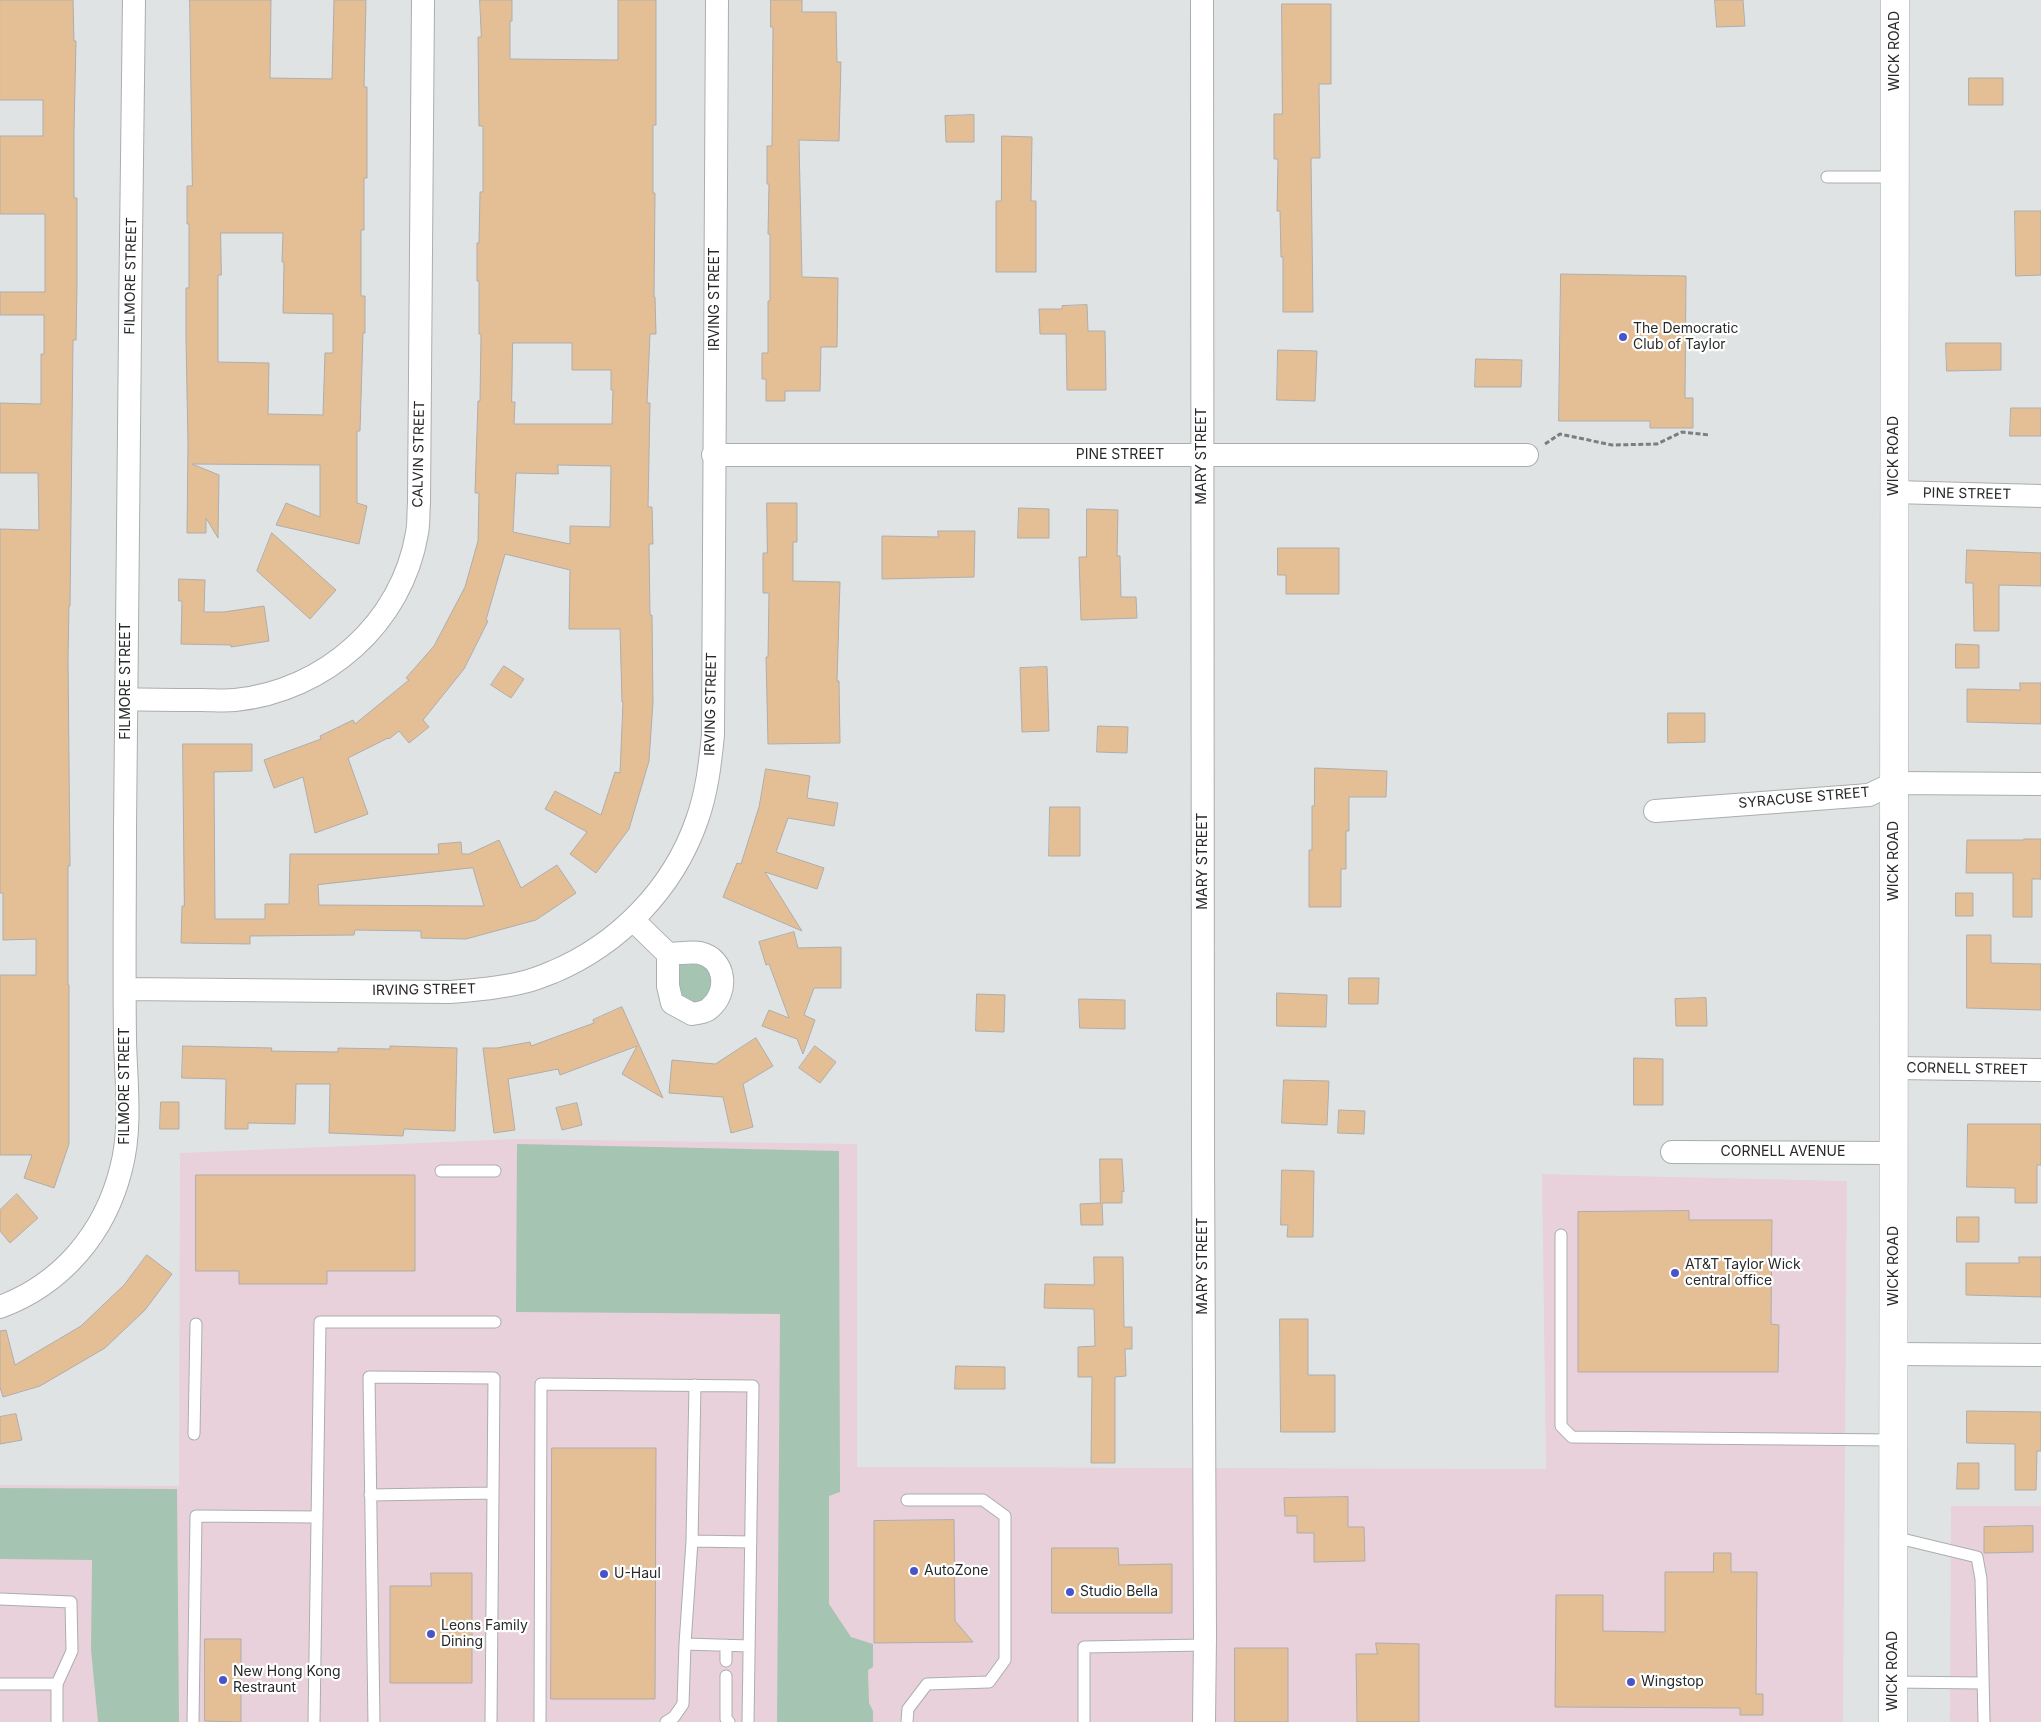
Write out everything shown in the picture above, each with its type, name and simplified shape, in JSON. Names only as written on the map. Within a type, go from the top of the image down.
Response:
[{"type":"street","name":"FILMORE STREET","points":[[0,1307],[39,1288],[62,1270],[91,1238],[106,1213],[114,1193],[123,1166],[127,1137],[125,989],[126,699],[134,0]]},
{"type":"street","name":"CALVIN STREET","points":[[126,699],[235,700],[264,694],[319,674],[358,646],[375,627],[393,599],[405,574],[417,533],[419,503],[423,0]]},
{"type":"street","name":"IRVING STREET","points":[[125,989],[449,992],[482,989],[529,981],[566,966],[604,945],[633,920],[660,889],[683,852],[697,820],[708,778],[713,735],[717,0]]},
{"type":"street","name":"MARY STREET","points":[[1202,0],[1204,1722]]},
{"type":"street","name":"WICK ROAD","points":[[1893,1722],[1895,0]]},
{"type":"street","name":"PINE STREET","points":[[714,455],[1527,455]]},
{"type":"street","name":"PINE STREET","points":[[1894,492],[2041,496]]},
{"type":"street","name":"SYRACUSE STREET","points":[[1655,811],[1869,795],[1894,783],[2041,784]]},
{"type":"street","points":[[633,920],[668,954]]},
{"type":"street","name":"CORNELL STREET","points":[[1894,1068],[2041,1070]]},
{"type":"street","name":"CORNELL AVENUE","points":[[1672,1152],[1894,1153]]},
{"type":"street","points":[[1894,1354],[2041,1355]]},
{"type":"lane","points":[[1827,177],[1895,177]]},
{"type":"lane","points":[[441,1171],[495,1171]]},
{"type":"lane","points":[[1561,1235],[1561,1426],[1572,1437],[1894,1440]]},
{"type":"lane","points":[[314,1722],[320,1322],[494,1322]]},
{"type":"lane","points":[[194,1434],[196,1324]]},
{"type":"lane","points":[[374,1722],[368,1377],[494,1378],[491,1722]]},
{"type":"lane","points":[[540,1722],[542,1384],[753,1386],[748,1722]]},
{"type":"lane","points":[[666,1722],[674,1717],[683,1704],[692,1541],[695,1385]]},
{"type":"lane","points":[[370,1495],[493,1493]]},
{"type":"lane","points":[[907,1500],[983,1500],[1005,1516],[1005,1660],[989,1682],[927,1684],[908,1709],[907,1722]]},
{"type":"lane","points":[[193,1722],[196,1516],[316,1517]]},
{"type":"lane","points":[[1894,1537],[1977,1557],[1981,1579],[1984,1722]]},
{"type":"lane","points":[[692,1541],[751,1542]]},
{"type":"lane","points":[[0,1599],[71,1602],[72,1651],[57,1684],[57,1722]]},
{"type":"lane","points":[[685,1644],[749,1646]]},
{"type":"lane","points":[[726,1645],[726,1661]]},
{"type":"lane","points":[[1084,1722],[1084,1647],[1205,1645]]},
{"type":"lane","points":[[726,1676],[726,1719],[729,1722]]},
{"type":"lane","points":[[1893,1682],[1983,1683]]},
{"type":"lane","points":[[0,1684],[57,1684]]},
{"type":"path","points":[[1527,455],[1560,434],[1612,445],[1657,444],[1682,432],[1710,435]]},
{"type":"shaded area","points":[[516,1139],[857,1144],[857,1467],[1546,1469],[1542,1174],[1847,1181],[1843,1722],[0,1722],[0,1485],[179,1486],[180,1153]]},
{"type":"shaded area","points":[[1951,1506],[2041,1506],[2041,1722],[1950,1722]]},
{"type":"green space","points":[[676,963],[702,964],[714,972],[711,998],[692,1004],[681,999],[676,981]]},
{"type":"green space","points":[[517,1144],[839,1151],[840,1492],[829,1496],[829,1604],[851,1637],[873,1644],[873,1667],[868,1670],[869,1703],[873,1711],[873,1722],[777,1722],[780,1314],[516,1312]]},
{"type":"green space","points":[[0,1488],[177,1489],[179,1722],[98,1722],[91,1650],[92,1560],[0,1559]]},
{"type":"building","points":[[0,0],[73,0],[74,41],[76,41],[74,198],[77,198],[77,286],[76,340],[73,340],[68,659],[70,866],[68,866],[69,1144],[54,1188],[24,1178],[32,1155],[0,1155],[0,975],[36,975],[36,939],[3,940],[3,893],[0,893],[0,529],[39,530],[38,473],[0,473],[0,403],[41,404],[41,354],[44,354],[44,315],[0,315],[0,292],[45,292],[45,214],[0,214],[0,136],[43,136],[43,100],[0,100]]},
{"type":"building","points":[[190,0],[271,0],[270,78],[332,79],[334,0],[366,0],[364,87],[367,87],[367,178],[364,178],[364,230],[361,230],[361,296],[365,296],[365,333],[363,333],[360,431],[357,431],[357,503],[367,506],[359,544],[276,525],[286,503],[320,517],[320,465],[192,464],[219,475],[218,538],[206,518],[206,533],[187,533],[186,288],[189,288],[189,224],[187,224],[187,186],[192,186]],"holes":[[[221,233],[283,233],[283,313],[333,314],[333,353],[325,353],[323,415],[268,414],[269,363],[218,362],[218,275],[221,275]]]},
{"type":"building","points":[[480,0],[512,0],[510,59],[618,60],[618,0],[656,0],[656,125],[653,125],[653,193],[655,193],[654,297],[656,334],[650,334],[647,403],[650,403],[648,507],[652,507],[653,544],[649,544],[653,702],[649,761],[629,829],[596,873],[570,854],[587,832],[545,809],[555,791],[601,815],[615,772],[620,773],[623,702],[620,629],[569,629],[570,570],[505,554],[486,620],[488,621],[464,669],[423,720],[429,727],[409,743],[399,731],[389,739],[348,758],[368,814],[315,833],[303,777],[274,788],[264,760],[321,739],[320,736],[353,720],[355,724],[409,680],[406,678],[434,646],[465,587],[478,541],[479,493],[475,493],[478,401],[480,401],[481,334],[479,334],[477,243],[479,243],[480,192],[483,192],[483,126],[479,126],[478,37],[481,37]],"holes":[[[513,343],[572,343],[572,370],[611,370],[611,390],[613,390],[612,424],[514,424],[515,402],[512,402]],[[558,465],[611,466],[610,527],[570,526],[570,544],[513,532],[516,473],[558,474]]]},
{"type":"building","points":[[771,0],[802,0],[802,12],[836,12],[837,62],[841,62],[839,141],[799,140],[802,277],[838,278],[837,347],[821,347],[820,391],[785,391],[785,401],[766,401],[766,379],[762,379],[762,353],[768,353],[768,301],[770,301],[767,146],[772,146],[773,27],[771,27]]},
{"type":"building","points":[[1715,0],[1743,0],[1745,26],[1717,27]]},
{"type":"building","points":[[1282,4],[1331,4],[1331,84],[1319,84],[1320,158],[1311,158],[1313,312],[1283,312],[1283,257],[1281,257],[1280,211],[1277,211],[1278,159],[1274,159],[1274,114],[1282,114]]},
{"type":"building","points":[[1969,78],[2003,78],[2003,105],[1969,105]]},
{"type":"building","points":[[974,115],[974,142],[946,142],[945,116]]},
{"type":"building","points":[[1002,136],[1032,137],[1031,201],[1036,201],[1036,272],[996,272],[996,201],[1001,201]]},
{"type":"building","points":[[2015,211],[2041,211],[2041,275],[2016,276]]},
{"type":"building","name":"The Democratic Club of Taylor","points":[[1561,274],[1686,276],[1685,398],[1693,398],[1693,428],[1650,428],[1650,421],[1559,421]]},
{"type":"building","points":[[1087,305],[1088,331],[1105,331],[1106,390],[1067,390],[1066,334],[1040,334],[1039,309],[1062,309],[1062,306]]},
{"type":"building","points":[[1946,343],[2001,343],[2001,370],[1947,371]]},
{"type":"building","points":[[1278,350],[1317,351],[1315,401],[1277,400]]},
{"type":"building","points":[[1476,359],[1522,360],[1521,387],[1475,387]]},
{"type":"building","points":[[2011,408],[2041,408],[2041,436],[2010,436]]},
{"type":"building","points":[[767,503],[797,503],[797,542],[793,542],[793,581],[840,582],[837,681],[839,681],[840,743],[768,744],[766,657],[768,657],[769,593],[763,593],[763,553],[767,553]]},
{"type":"building","points":[[1019,508],[1049,509],[1049,538],[1018,538]]},
{"type":"building","points":[[1087,509],[1118,510],[1117,556],[1120,556],[1121,597],[1136,597],[1137,618],[1081,620],[1079,557],[1086,557]]},
{"type":"building","points":[[938,531],[975,531],[974,577],[882,579],[882,536],[938,537]]},
{"type":"building","points":[[272,533],[336,590],[310,619],[257,571]]},
{"type":"building","points":[[1278,548],[1339,548],[1339,594],[1286,594],[1286,575],[1278,575]]},
{"type":"building","points":[[1967,550],[2041,553],[2041,586],[1999,585],[1999,631],[1974,631],[1973,583],[1966,583]]},
{"type":"building","points":[[179,579],[205,580],[204,612],[224,612],[264,606],[269,641],[231,647],[231,645],[181,644],[182,601],[179,601]]},
{"type":"building","points":[[1956,644],[1979,645],[1979,668],[1956,668]]},
{"type":"building","points":[[504,666],[524,679],[511,698],[491,685]]},
{"type":"building","points":[[1047,667],[1049,731],[1022,732],[1020,668]]},
{"type":"building","points":[[2020,683],[2041,683],[2041,724],[1967,722],[1967,689],[2020,690]]},
{"type":"building","points":[[1668,713],[1705,713],[1705,742],[1668,743]]},
{"type":"building","points":[[1098,726],[1128,727],[1127,753],[1097,752]]},
{"type":"building","points":[[183,744],[252,744],[252,771],[214,772],[215,919],[265,919],[265,904],[289,904],[290,854],[439,854],[438,844],[461,842],[462,854],[469,854],[499,840],[521,888],[557,865],[576,893],[536,920],[466,939],[421,938],[421,931],[355,930],[354,935],[250,936],[250,944],[181,943],[182,906],[184,906]],"holes":[[[473,868],[484,906],[319,905],[318,885]]]},
{"type":"building","points":[[1315,768],[1387,771],[1386,797],[1349,797],[1349,831],[1346,831],[1346,869],[1341,869],[1341,907],[1309,907],[1309,850],[1312,850],[1312,806],[1314,806]]},
{"type":"building","points":[[766,769],[810,776],[807,798],[838,803],[834,826],[788,818],[776,852],[824,868],[817,889],[765,872],[802,931],[723,897],[737,863],[741,864],[759,807]]},
{"type":"building","points":[[1050,807],[1080,807],[1080,856],[1049,856]]},
{"type":"building","points":[[2041,839],[2041,879],[2032,879],[2032,917],[2013,917],[2013,873],[1966,873],[1967,840]]},
{"type":"building","points":[[1956,893],[1973,893],[1973,916],[1956,916]]},
{"type":"building","points":[[794,932],[798,948],[841,947],[841,988],[814,988],[804,1015],[815,1020],[803,1054],[797,1039],[762,1026],[769,1010],[789,1018],[769,964],[766,965],[759,942]]},
{"type":"building","points":[[1967,935],[1991,935],[1991,963],[2041,964],[2041,1010],[1967,1008]]},
{"type":"building","points":[[1349,978],[1379,978],[1378,1004],[1349,1004]]},
{"type":"building","points":[[1277,993],[1327,995],[1326,1027],[1277,1026]]},
{"type":"building","points":[[977,994],[1005,995],[1004,1032],[976,1031]]},
{"type":"building","points":[[1706,998],[1707,1026],[1676,1026],[1675,999]]},
{"type":"building","points":[[1079,999],[1125,1000],[1125,1029],[1080,1028]]},
{"type":"building","points":[[622,1007],[663,1098],[622,1074],[637,1046],[560,1075],[558,1069],[508,1079],[515,1130],[494,1133],[483,1048],[497,1048],[530,1042],[531,1046],[594,1023],[593,1020]]},
{"type":"building","points":[[756,1038],[773,1066],[743,1084],[753,1127],[731,1133],[723,1097],[669,1093],[672,1060],[715,1064]]},
{"type":"building","points":[[183,1046],[272,1048],[271,1051],[338,1052],[338,1048],[390,1049],[390,1046],[457,1048],[455,1131],[404,1129],[403,1136],[329,1133],[330,1084],[296,1084],[295,1124],[248,1123],[248,1129],[225,1129],[226,1079],[182,1078]]},
{"type":"building","points":[[815,1046],[836,1062],[820,1083],[799,1068]]},
{"type":"building","points":[[1634,1058],[1663,1059],[1663,1105],[1634,1105]]},
{"type":"building","points":[[1284,1080],[1329,1081],[1327,1125],[1282,1123]]},
{"type":"building","points":[[161,1102],[179,1102],[179,1129],[160,1129]]},
{"type":"building","points":[[577,1103],[582,1125],[562,1130],[556,1108]]},
{"type":"building","points":[[1339,1110],[1365,1111],[1364,1134],[1338,1133]]},
{"type":"building","points":[[1968,1124],[2041,1124],[2041,1165],[2037,1165],[2037,1203],[2015,1203],[2015,1188],[1967,1187]]},
{"type":"building","points":[[1100,1159],[1122,1159],[1124,1192],[1122,1191],[1122,1203],[1102,1203],[1103,1225],[1081,1225],[1080,1204],[1100,1203]]},
{"type":"building","points":[[1282,1170],[1314,1171],[1313,1237],[1287,1237],[1288,1225],[1281,1225]]},
{"type":"building","points":[[196,1175],[415,1175],[415,1271],[327,1271],[327,1284],[239,1284],[239,1271],[196,1271]]},
{"type":"building","points":[[17,1194],[38,1218],[10,1243],[0,1231],[0,1210]]},
{"type":"building","name":"AT&T Taylor Wick central office","points":[[1689,1211],[1689,1220],[1772,1220],[1771,1324],[1779,1325],[1778,1372],[1578,1372],[1578,1212]]},
{"type":"building","points":[[1957,1217],[1979,1217],[1979,1242],[1957,1242]]},
{"type":"building","points":[[147,1255],[172,1274],[145,1310],[105,1348],[40,1386],[3,1397],[0,1387],[0,1331],[6,1330],[15,1365],[81,1326],[124,1285]]},
{"type":"building","points":[[1094,1257],[1123,1257],[1124,1327],[1132,1327],[1132,1349],[1125,1349],[1126,1376],[1115,1377],[1115,1463],[1091,1463],[1092,1377],[1078,1377],[1078,1347],[1095,1346],[1094,1309],[1044,1308],[1045,1284],[1094,1285]]},
{"type":"building","points":[[2019,1257],[2041,1257],[2041,1297],[1966,1295],[1966,1263],[2019,1263]]},
{"type":"building","points":[[1280,1319],[1308,1319],[1308,1375],[1335,1375],[1335,1432],[1281,1432]]},
{"type":"building","points":[[956,1366],[1005,1367],[1005,1389],[955,1389]]},
{"type":"building","points":[[1967,1411],[2041,1412],[2041,1451],[2037,1451],[2036,1490],[2015,1490],[2015,1444],[1967,1443]]},
{"type":"building","points":[[16,1414],[22,1440],[0,1444],[0,1417]]},
{"type":"building","name":"U-Haul","points":[[552,1448],[656,1448],[655,1699],[551,1699]]},
{"type":"building","points":[[1958,1463],[1979,1463],[1979,1489],[1957,1489]]},
{"type":"building","points":[[1348,1497],[1348,1527],[1364,1527],[1365,1561],[1314,1562],[1314,1533],[1297,1533],[1297,1516],[1285,1516],[1284,1498]]},
{"type":"building","name":"AutoZone","points":[[954,1520],[955,1621],[973,1642],[874,1643],[874,1521]]},
{"type":"building","points":[[2033,1526],[2033,1552],[1984,1553],[1984,1527]]},
{"type":"building","points":[[1052,1548],[1118,1548],[1119,1565],[1172,1564],[1172,1613],[1052,1613]]},
{"type":"building","points":[[1714,1553],[1731,1553],[1731,1572],[1757,1572],[1756,1694],[1763,1694],[1763,1715],[1740,1715],[1740,1708],[1555,1707],[1556,1595],[1603,1595],[1603,1631],[1665,1632],[1665,1572],[1713,1572]]},
{"type":"building","name":"Leons Family Dining","points":[[431,1573],[472,1573],[472,1683],[390,1683],[390,1586],[431,1586]]},
{"type":"building","name":"New Hong Kong Restraunt","points":[[205,1639],[241,1639],[241,1722],[205,1721]]},
{"type":"building","points":[[1376,1643],[1419,1644],[1419,1722],[1357,1722],[1356,1654],[1377,1654]]},
{"type":"building","points":[[1235,1648],[1288,1648],[1288,1722],[1235,1722]]},
{"type":"place","name":"The Democratic Club of Taylor","points":[[1623,337]]},
{"type":"place","name":"AT&T Taylor Wick central office","points":[[1675,1273]]},
{"type":"place","name":"AutoZone","points":[[914,1571]]},
{"type":"place","name":"U-Haul","points":[[604,1574]]},
{"type":"place","name":"Studio Bella","points":[[1070,1592]]},
{"type":"place","name":"Leons Family Dining","points":[[431,1634]]},
{"type":"place","name":"New Hong Kong Restraunt","points":[[223,1680]]},
{"type":"place","name":"Wingstop","points":[[1631,1682]]}]
